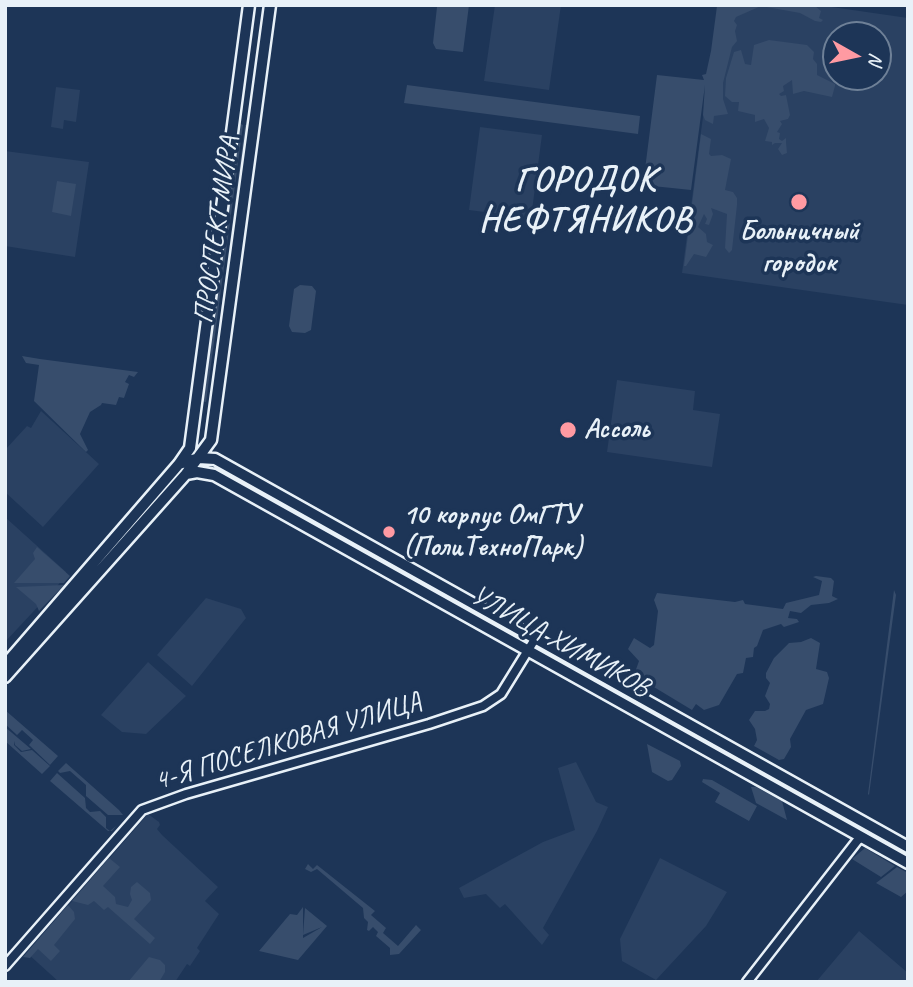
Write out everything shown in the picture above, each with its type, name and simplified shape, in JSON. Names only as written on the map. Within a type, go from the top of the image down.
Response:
[{"type":"main road","name":"ПРОСПЕКТ МИРА","points":[[5,665],[188,453],[249,5]]},
{"type":"main road","name":"ПРОСПЕКТ МИРА","points":[[5,677],[200,458],[211,440],[270,5]]},
{"type":"main road","points":[[247,20],[258,20],[267,25]]},
{"type":"main road","points":[[234,117],[244,123],[254,120]]},
{"type":"main road","points":[[191,438],[210,473]]},
{"type":"main road","points":[[211,440],[215,459]]},
{"type":"main road","name":"УЛИЦА ХИМИКОВ","points":[[179,464],[200,458],[215,459],[908,847]]},
{"type":"main road","points":[[186,474],[210,473]]},
{"type":"main road","name":"УЛИЦА ХИМИКОВ","points":[[210,473],[908,863]]},
{"type":"main road","points":[[461,612],[468,600]]},
{"type":"main road","points":[[661,725],[667,713]]},
{"type":"main road","points":[[744,771],[751,758]]},
{"type":"street","name":"4-Я ПОСЕЛКОВАЯ УЛИЦА","points":[[5,966],[142,810],[209,787],[483,706],[501,694],[535,639]]},
{"type":"street","points":[[747,982],[858,837]]},
{"type":"shaded area","points":[[469,5],[463,52],[436,49],[433,43],[437,7]]},
{"type":"shaded area","points":[[495,5],[561,5],[549,90],[484,81]]},
{"type":"shaded area","points":[[715,5],[815,6],[821,11],[819,18],[823,20],[815,21],[800,13],[761,6],[736,17],[734,21],[737,25],[737,41],[732,47],[723,83],[723,99],[728,114],[714,116],[713,124],[705,120],[705,85],[691,190],[643,185],[657,75],[704,80],[702,75],[706,74],[711,51]]},
{"type":"shaded area","name":"Больничный городок","points":[[718,5],[818,5],[908,18],[908,305],[682,273]]},
{"type":"shaded area","points":[[769,40],[807,45],[814,52],[817,75],[822,78],[822,91],[833,91],[832,97],[804,91],[793,94],[792,80],[783,86],[784,91],[779,94],[786,95],[790,115],[788,119],[780,121],[782,124],[777,132],[780,133],[779,139],[782,141],[786,138],[787,153],[782,155],[778,149],[782,143],[772,145],[772,142],[765,141],[769,128],[764,119],[755,122],[755,115],[738,111],[739,102],[732,102],[725,96],[726,78],[734,52],[741,50],[745,64],[751,65],[754,45]]},
{"type":"shaded area","points":[[407,85],[640,116],[638,134],[404,103]]},
{"type":"shaded area","points":[[56,87],[80,90],[76,122],[64,120],[63,129],[51,127]]},
{"type":"shaded area","points":[[239,123],[243,125],[206,402],[201,401]]},
{"type":"shaded area","points":[[251,124],[213,405],[209,405],[245,125]]},
{"type":"shaded area","points":[[480,127],[542,135],[531,218],[469,210]]},
{"type":"shaded area","points":[[701,134],[711,139],[711,156],[722,155],[731,159],[725,190],[733,192],[737,198],[732,250],[729,253],[725,248],[727,214],[711,208],[713,214],[709,225],[705,224],[707,219],[704,214],[698,227],[706,234],[707,242],[713,245],[706,257],[694,254],[684,266]]},
{"type":"shaded area","points":[[5,151],[89,162],[75,257],[5,246]]},
{"type":"shaded area","points":[[57,181],[76,184],[71,216],[52,212]]},
{"type":"shaded area","points":[[300,285],[312,286],[316,291],[311,330],[305,333],[292,332],[289,326],[294,289]]},
{"type":"shaded area","points":[[22,356],[138,372],[134,377],[129,375],[125,382],[129,384],[124,398],[119,397],[116,405],[102,403],[90,412],[80,434],[88,450],[86,452],[34,401],[39,365],[26,363]]},
{"type":"shaded area","points":[[617,380],[695,391],[693,410],[720,414],[712,467],[607,452]]},
{"type":"shaded area","points":[[41,411],[99,464],[43,527],[5,492],[5,450],[27,426],[31,428]]},
{"type":"shaded area","points":[[221,468],[325,526],[324,530],[218,473]]},
{"type":"shaded area","points":[[5,517],[66,572],[59,584],[5,642]]},
{"type":"shaded area","points":[[339,536],[461,602],[462,606],[458,607],[338,539]]},
{"type":"shaded area","points":[[37,547],[70,576],[64,583],[14,583],[35,559],[33,553]]},
{"type":"shaded area","points":[[813,577],[834,581],[832,596],[838,599],[811,605],[801,613],[790,611],[788,618],[797,619],[799,622],[763,630],[754,648],[753,657],[746,658],[743,673],[737,674],[719,705],[704,710],[696,704],[692,710],[634,675],[639,661],[628,649],[634,638],[650,648],[654,645],[658,611],[654,600],[657,593],[735,602],[743,600],[745,604],[783,609],[786,603],[819,595],[822,581]]},
{"type":"shaded area","points":[[64,585],[39,611],[36,604],[16,587]]},
{"type":"shaded area","points":[[894,590],[896,595],[869,795],[868,794]]},
{"type":"shaded area","points":[[206,598],[241,609],[246,618],[192,686],[157,655]]},
{"type":"shaded area","points":[[811,638],[820,643],[816,669],[827,672],[829,678],[823,704],[806,710],[790,739],[791,747],[784,759],[779,760],[754,746],[757,740],[755,729],[749,720],[755,711],[769,709],[770,704],[765,696],[770,683],[766,673],[774,658],[789,643]]},
{"type":"shaded area","points":[[542,647],[645,705],[645,708],[640,709],[539,652]]},
{"type":"shaded area","points":[[148,662],[186,696],[146,734],[122,732],[101,715]]},
{"type":"shaded area","points":[[5,710],[58,756],[50,765],[29,745],[33,740],[22,730],[17,735],[5,724]]},
{"type":"shaded area","points":[[5,727],[31,749],[22,751],[15,745],[15,741],[14,745],[21,752],[32,750],[50,766],[42,774],[5,741]]},
{"type":"shaded area","points":[[647,744],[680,761],[681,766],[672,780],[668,781],[652,772]]},
{"type":"shaded area","points":[[576,762],[596,802],[608,807],[543,928],[549,935],[542,945],[505,904],[500,908],[486,894],[464,898],[459,888],[543,842],[575,830],[558,768]]},
{"type":"shaded area","points":[[66,763],[123,815],[108,815],[86,796],[86,785],[70,771],[60,773],[58,771]]},
{"type":"shaded area","points":[[57,773],[85,798],[86,808],[90,812],[100,811],[106,817],[106,828],[110,831],[108,831],[50,781]]},
{"type":"shaded area","points":[[703,779],[712,780],[757,806],[749,821],[715,802],[720,793],[702,782]]},
{"type":"shaded area","points":[[751,787],[782,801],[787,820],[756,803]]},
{"type":"shaded area","points":[[148,814],[159,822],[157,829],[162,835],[218,887],[205,901],[219,914],[197,948],[200,951],[175,982],[59,982],[27,953]]},
{"type":"shaded area","points":[[865,848],[895,866],[881,877],[852,859]]},
{"type":"shaded area","points":[[109,858],[120,867],[103,886],[115,897],[116,904],[128,907],[132,900],[131,887],[137,882],[150,893],[151,900],[134,919],[155,938],[150,944],[108,907],[104,910],[94,901],[88,905],[72,901]]},
{"type":"shaded area","points":[[660,858],[727,892],[706,926],[656,980],[622,961],[620,939]]},
{"type":"shaded area","points":[[308,864],[313,869],[317,865],[375,911],[371,915],[386,928],[383,933],[398,946],[416,925],[421,930],[399,954],[390,955],[390,948],[376,936],[378,932],[373,927],[367,930],[368,922],[364,918],[363,908],[317,869],[311,872],[305,869]]},
{"type":"shaded area","points":[[897,867],[908,873],[908,891],[901,897],[876,883]]},
{"type":"shaded area","points":[[68,905],[74,912],[75,919],[54,945],[60,951],[51,961],[38,949],[30,958],[23,957]]},
{"type":"shaded area","points":[[303,907],[303,935],[305,908],[327,926],[298,960],[259,951],[290,914],[297,915]]},
{"type":"shaded area","points":[[859,931],[908,973],[908,982],[816,982]]},
{"type":"shaded area","points":[[149,957],[160,960],[165,965],[165,972],[159,982],[128,982]]},
{"type":"place","name":"Больничный городок","points":[[799,202]]},
{"type":"place","name":"Ассоль","points":[[568,430]]},
{"type":"place","name":"10 корпус ОмГТУ (ПолиТехноПарк)","points":[[389,532]]},
{"type":"district","name":"ГОРОДОК НЕФТЯНИКОВ","points":[[586,201]]}]
